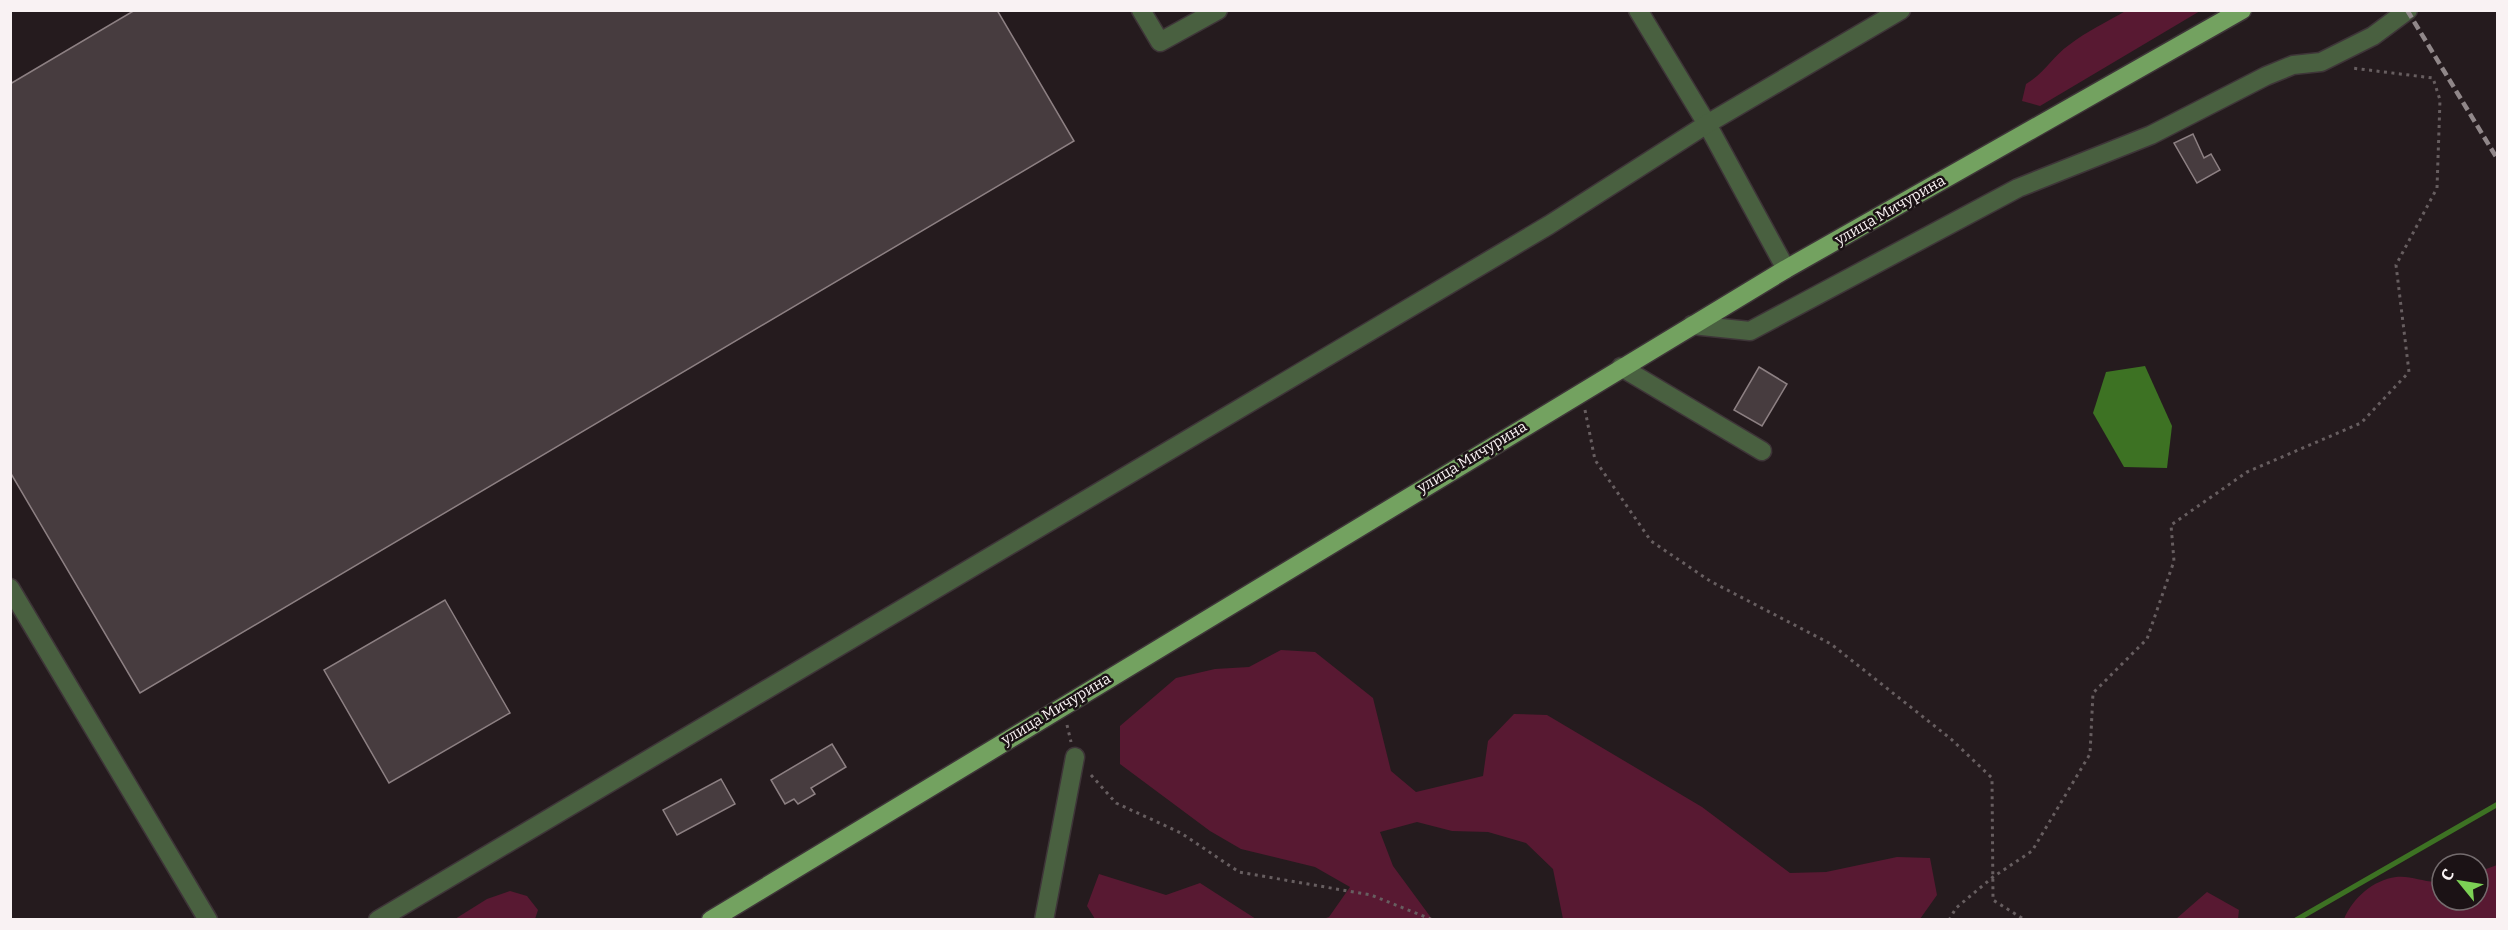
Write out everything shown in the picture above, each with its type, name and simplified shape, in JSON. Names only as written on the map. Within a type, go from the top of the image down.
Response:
[{"type":"main road","name":"улица Мичурина","points":[[711,920],[1621,367],[1786,269],[2242,10]]},
{"type":"lane","points":[[1141,10],[1160,42],[1218,10]]},
{"type":"lane","points":[[1638,10],[1707,124],[1786,269]]},
{"type":"lane","points":[[378,920],[1549,225],[1707,124],[1901,10]]},
{"type":"lane","points":[[1692,325],[1750,331],[2018,188],[2151,135],[2266,76],[2293,65],[2321,62],[2373,36],[2408,10]]},
{"type":"lane","points":[[1621,367],[1762,450]]},
{"type":"lane","points":[[10,588],[208,920]]},
{"type":"lane","points":[[1044,920],[1075,757]]},
{"type":"path","points":[[1949,920],[1956,908],[1993,876],[2032,851],[2090,754],[2093,693],[2147,639],[2174,561],[2171,525],[2247,472],[2361,423],[2409,372],[2396,265],[2437,188],[2440,100],[2433,78],[2346,67]]},
{"type":"path","points":[[1582,391],[1595,460],[1651,541],[1710,581],[1831,644],[1951,739],[1992,778],[1993,900],[2025,920]]},
{"type":"path","points":[[1062,706],[1075,757],[1116,803],[1181,833],[1239,872],[1371,895],[1414,910],[1433,920]]},
{"type":"shaded area","points":[[2127,10],[2200,11],[2040,106],[2022,101],[2026,84],[2039,75],[2063,50],[2083,35]]},
{"type":"shaded area","points":[[2145,366],[2172,426],[2167,468],[2124,467],[2093,413],[2106,372]]},
{"type":"shaded area","points":[[1281,650],[1315,652],[1373,698],[1391,771],[1416,792],[1483,776],[1488,741],[1514,714],[1547,715],[1702,807],[1790,873],[1826,872],[1897,857],[1930,858],[1937,895],[1920,919],[1563,919],[1553,869],[1526,843],[1488,832],[1452,831],[1417,822],[1380,832],[1393,866],[1432,919],[1323,919],[1329,917],[1350,887],[1315,867],[1241,849],[1210,831],[1120,764],[1120,726],[1176,678],[1215,669],[1249,667]]},
{"type":"shaded area","points":[[2497,865],[2497,919],[2344,919],[2358,897],[2365,891],[2379,882],[2396,877],[2430,881],[2430,912],[2490,912],[2490,868]]},
{"type":"shaded area","points":[[1099,874],[1166,895],[1200,883],[1256,919],[1095,919],[1087,906]]},
{"type":"shaded area","points":[[510,891],[527,896],[538,910],[535,919],[455,919],[487,899]]},
{"type":"shaded area","points":[[2207,892],[2239,910],[2238,919],[2176,919]]},
{"type":"building","points":[[135,10],[997,10],[1074,141],[140,693],[10,472],[10,84]]},
{"type":"building","points":[[2193,134],[2204,158],[2211,154],[2220,170],[2197,183],[2174,143]]},
{"type":"building","points":[[1759,367],[1787,384],[1762,426],[1734,410]]},
{"type":"building","points":[[445,600],[510,713],[389,783],[324,670]]},
{"type":"building","points":[[832,744],[846,767],[811,788],[815,794],[798,804],[794,799],[785,804],[771,780]]},
{"type":"building","points":[[721,779],[735,804],[677,835],[663,810]]},
{"type":"waterway","points":[[2296,920],[2498,804]]},
{"type":"railway","points":[[2407,10],[2498,160]]}]
